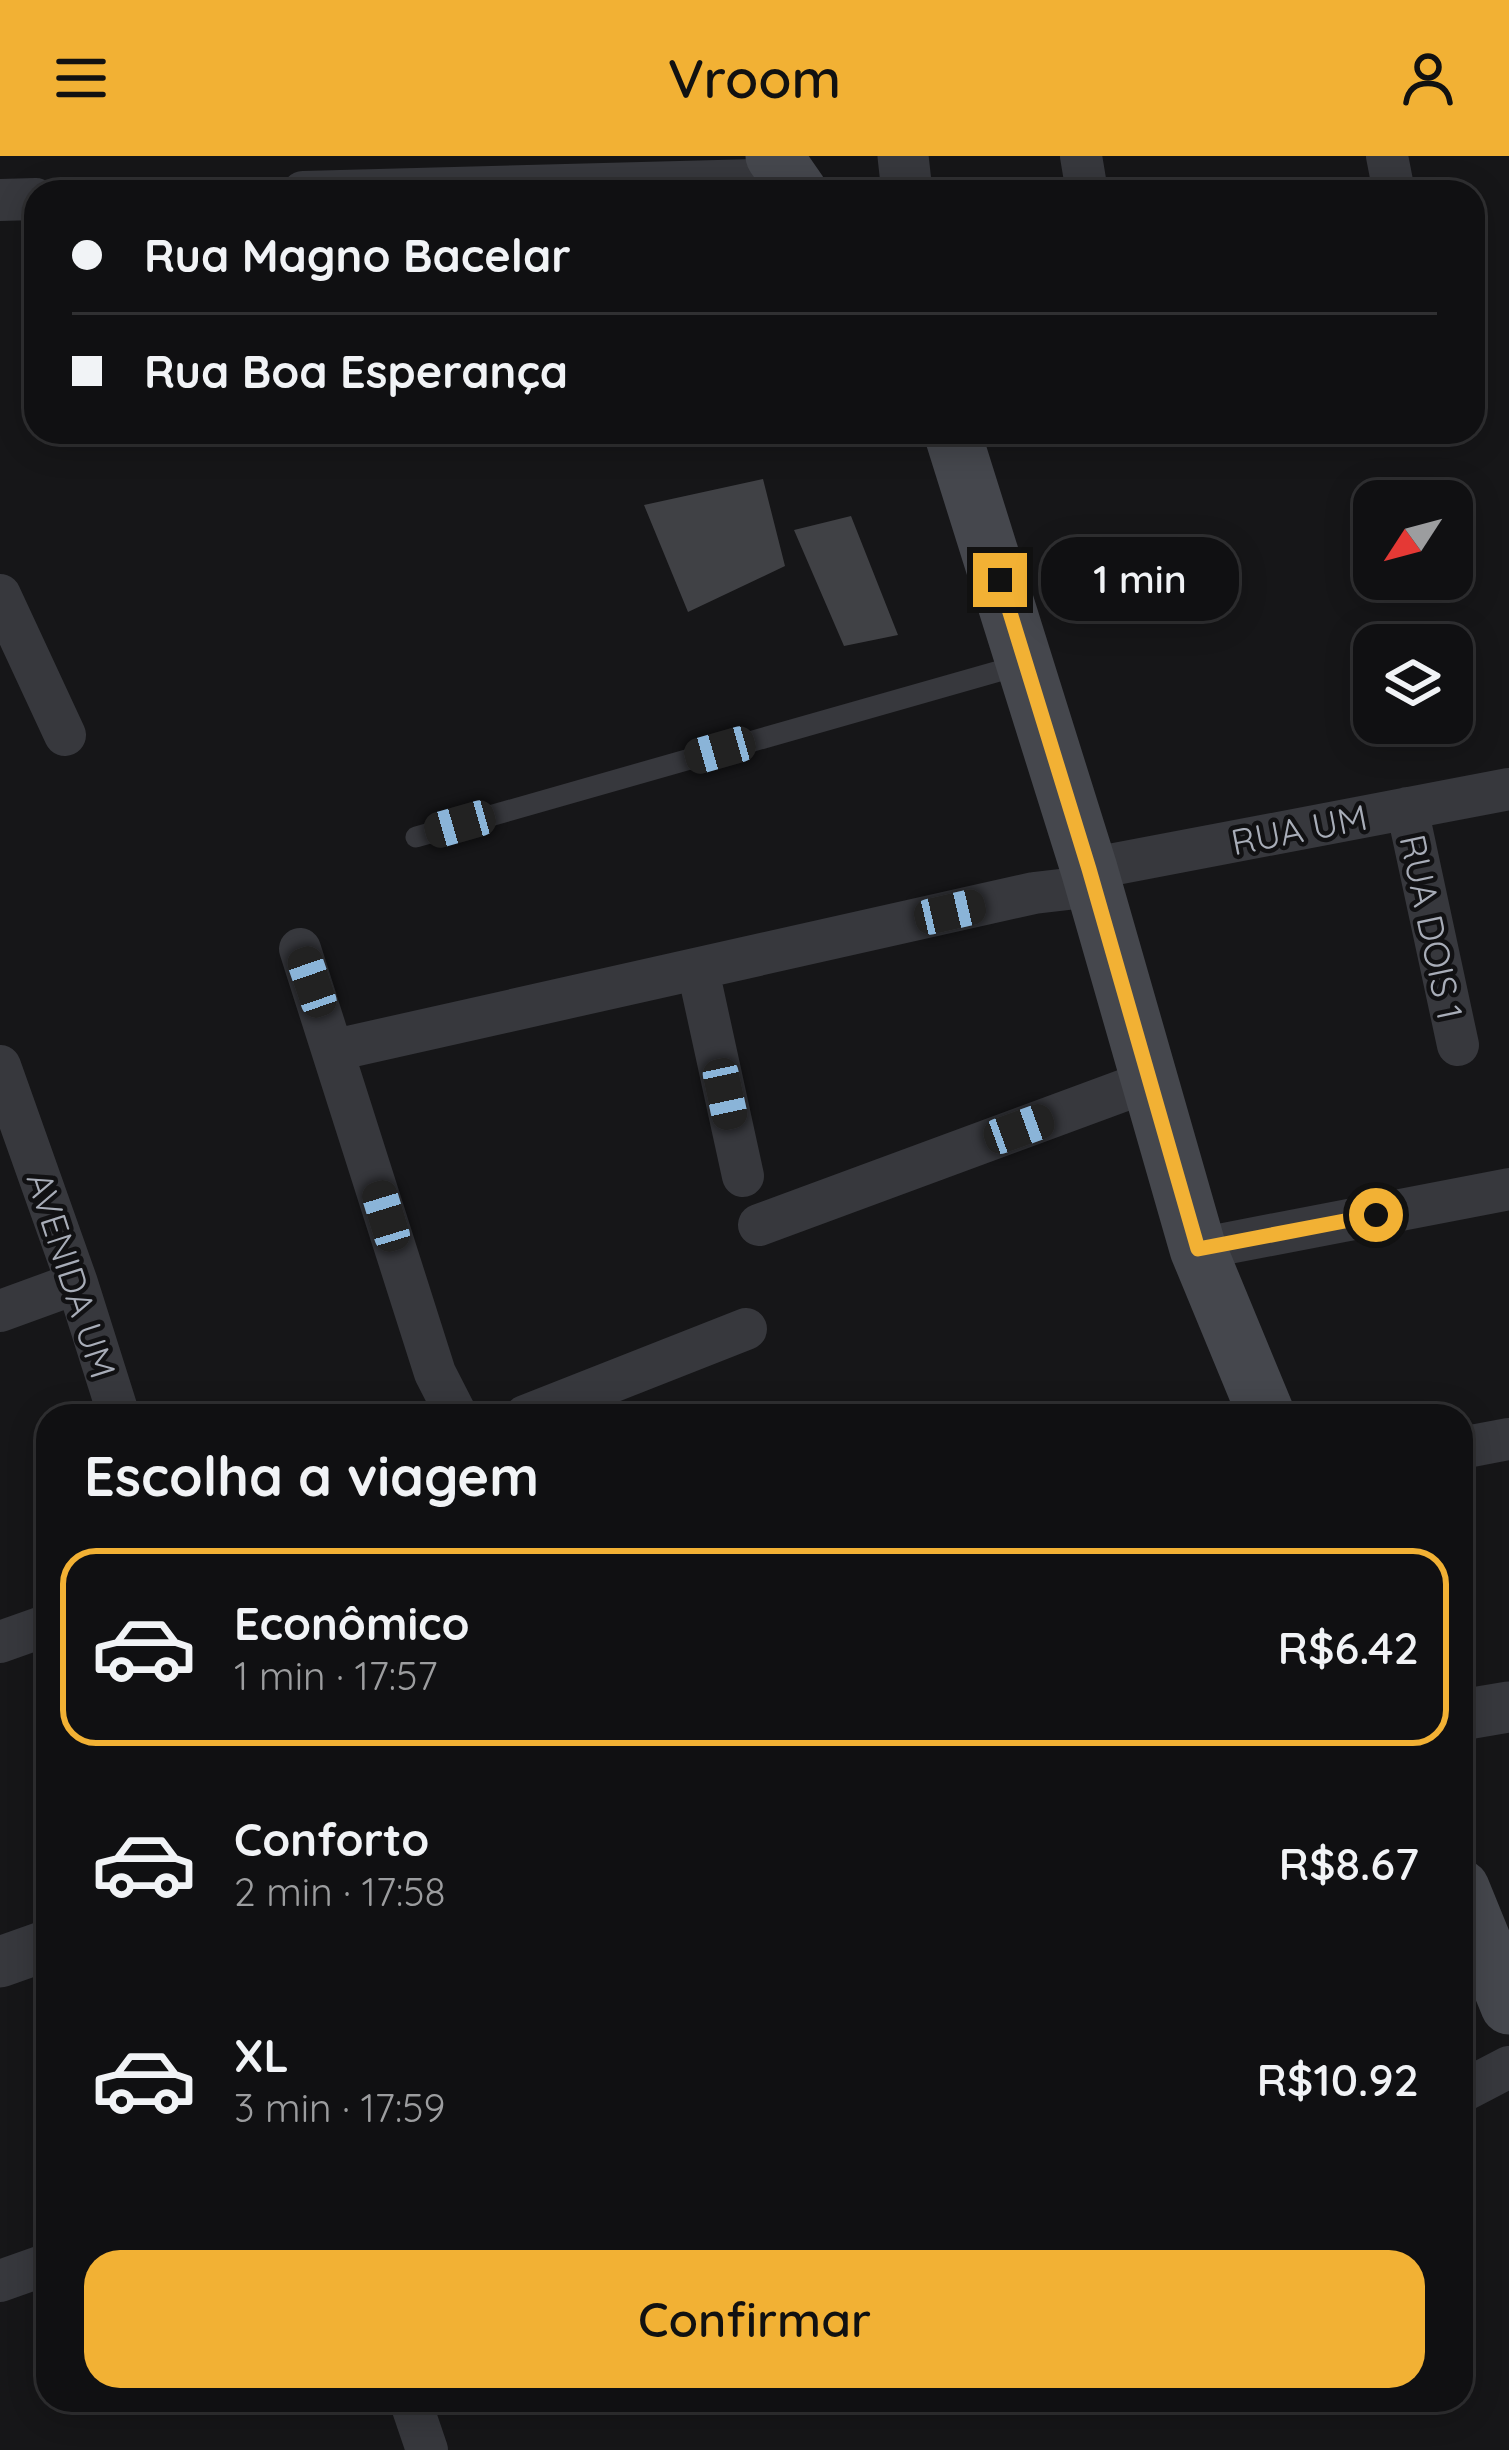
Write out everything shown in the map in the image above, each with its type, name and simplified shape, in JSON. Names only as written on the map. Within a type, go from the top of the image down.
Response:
[{"type":"main road","points":[[956,444],[1092,877],[1198,1249],[1262,1404]]},
{"type":"main road","points":[[1473,1914],[1505,1985]]},
{"type":"street","points":[[556,180],[787,169]]},
{"type":"street","points":[[0,595],[65,735]]},
{"type":"street","name":"RUA UM","points":[[335,1050],[1092,877],[1509,789]]},
{"type":"street","name":"RUA DOIS 1","points":[[1407,808],[1458,1046]]},
{"type":"street","points":[[300,949],[435,1373],[452,1404]]},
{"type":"street","points":[[698,970],[743,1176]]},
{"type":"street","name":"AVENIDA UM","points":[[0,1066],[114,1404]]},
{"type":"street","points":[[759,1225],[1149,1081]]},
{"type":"street","points":[[1198,1249],[1509,1189]]},
{"type":"street","points":[[0,1311],[77,1283]]},
{"type":"street","points":[[556,1404],[746,1330]]},
{"type":"street","points":[[1473,1446],[1509,1438]]},
{"type":"street","points":[[0,1642],[36,1629]]},
{"type":"street","points":[[1473,1713],[1509,1707]]},
{"type":"street","points":[[0,1962],[36,1949]]},
{"type":"street","points":[[1473,2086],[1509,2067]]},
{"type":"street","points":[[0,2281],[36,2268]]},
{"type":"street","points":[[414,2412],[427,2450]]},
{"type":"lane","points":[[416,837],[1026,664]]},
{"type":"building","points":[[763,479],[785,566],[688,612],[644,505]]},
{"type":"building","points":[[851,516],[898,635],[844,646],[794,530]]},
{"type":"route","points":[[1000,580],[1198,1249],[1376,1215]]}]
